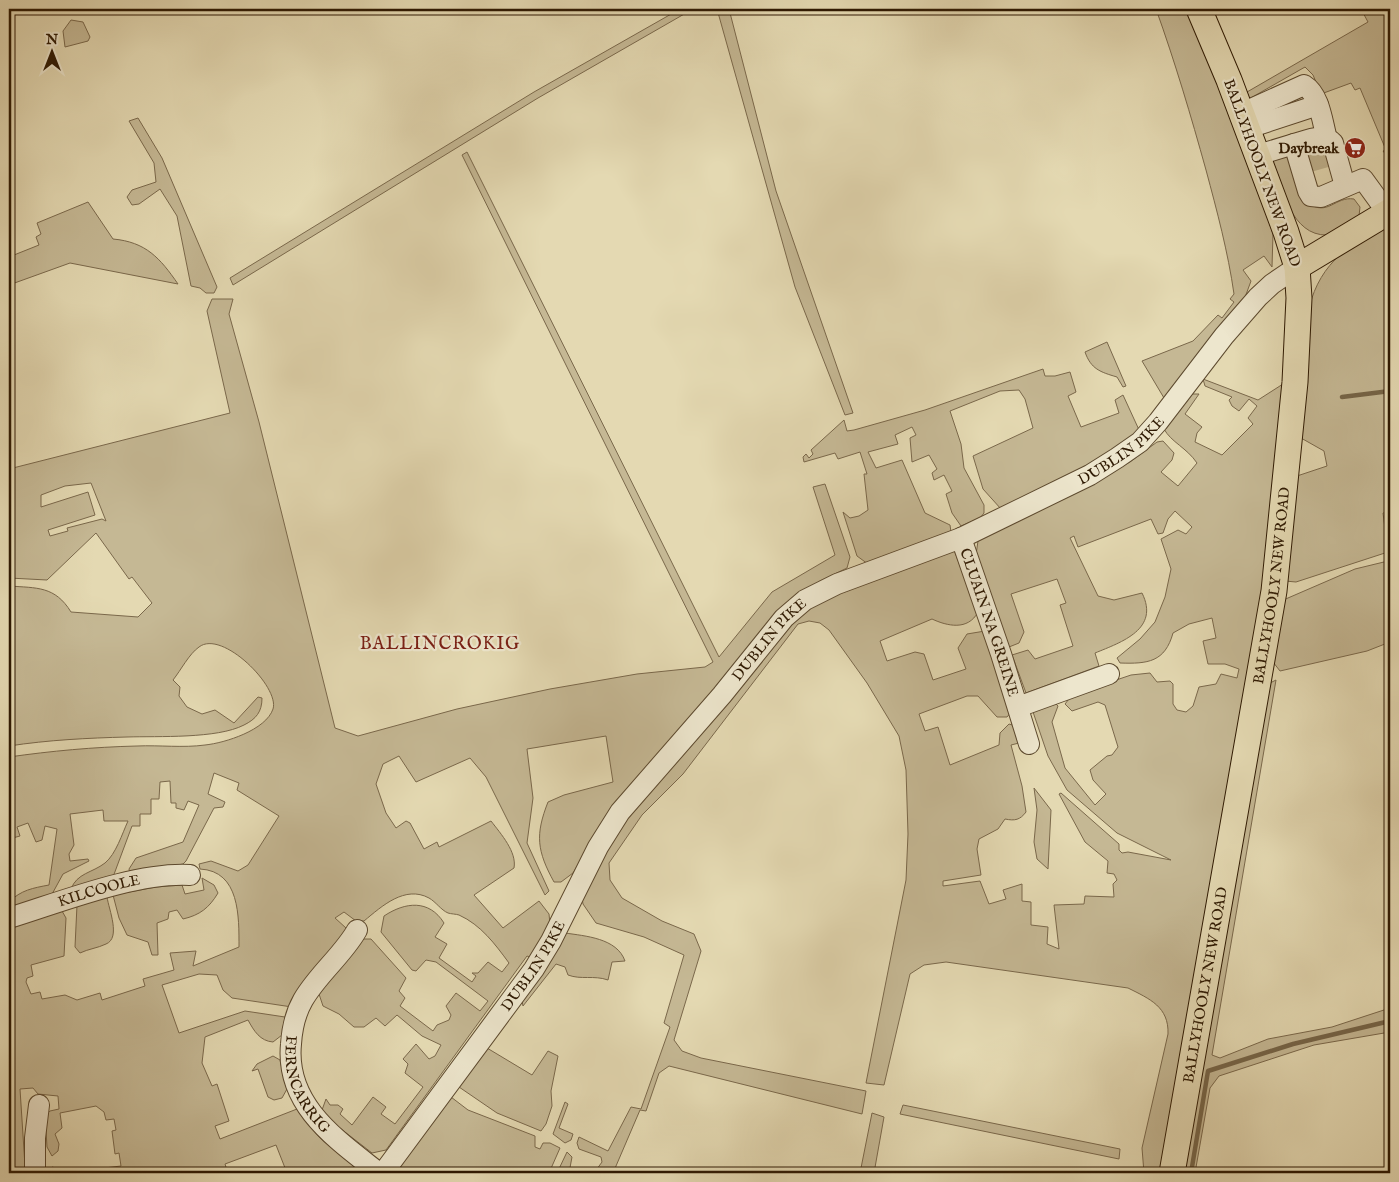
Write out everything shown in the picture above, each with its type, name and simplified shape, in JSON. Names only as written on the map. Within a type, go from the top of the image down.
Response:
[{"type":"main road","name":"BALLYHOOLY NEW ROAD","points":[[1172,1173],[1274,591],[1296,374],[1299,298],[1297,267],[1258,155],[1198,9]]},
{"type":"main road","points":[[1297,267],[1389,212]]},
{"type":"street","points":[[1245,121],[1318,104],[1312,143],[1308,191],[1315,198],[1332,186],[1363,179],[1389,212]]},
{"type":"street","points":[[1258,155],[1312,143],[1333,143],[1332,186]]},
{"type":"street","name":"DUBLIN PIKE","points":[[383,1173],[534,969],[551,941],[598,847],[620,812],[722,695],[784,618],[805,600],[837,584],[961,538],[1090,475],[1140,442],[1252,303],[1272,284],[1297,267]]},
{"type":"street","name":"CLUAIN NA GREINE","points":[[961,538],[1029,744]]},
{"type":"street","name":"CLUAIN NA GREINE","points":[[1018,707],[1109,674]]},
{"type":"street","name":"KILCOOLE","points":[[9,918],[114,886],[171,875],[190,875]]},
{"type":"street","name":"FERNCARRIG","points":[[357,930],[304,998],[295,1014],[290,1049],[291,1068],[301,1099],[326,1132],[379,1173]]},
{"type":"street","points":[[35,1173],[35,1131],[39,1105]]},
{"type":"shaded area","points":[[680,9],[693,9],[538,98],[233,285],[230,278],[534,92]]},
{"type":"shaded area","points":[[717,9],[729,9],[776,191],[853,413],[845,415],[795,287]]},
{"type":"shaded area","points":[[1156,9],[1191,9],[1246,153],[1273,234],[1272,267],[1264,256],[1243,270],[1251,281],[1244,300],[1164,398],[1142,361],[1193,341],[1218,315],[1222,318],[1234,302],[1230,299],[1234,294],[1218,216],[1206,170],[1170,49]]},
{"type":"shaded area","points":[[1361,9],[1390,9],[1390,160],[1383,151],[1386,150],[1360,88],[1355,90],[1351,83],[1321,94],[1313,75],[1305,67],[1249,99],[1247,92],[1368,22]]},
{"type":"shaded area","points":[[71,20],[83,22],[90,37],[88,41],[65,47],[63,31]]},
{"type":"shaded area","points":[[138,118],[162,158],[217,287],[214,293],[206,293],[200,288],[191,286],[177,216],[160,189],[139,204],[132,205],[127,197],[132,190],[156,182],[154,163],[129,121]]},
{"type":"shaded area","points":[[467,152],[719,657],[772,592],[835,555],[813,487],[825,484],[850,557],[847,568],[820,581],[786,603],[594,838],[573,873],[561,882],[554,882],[541,852],[540,834],[544,814],[548,802],[564,795],[613,782],[606,736],[527,749],[533,798],[527,843],[549,891],[545,895],[486,777],[470,758],[416,782],[399,756],[383,764],[376,784],[386,813],[396,828],[406,821],[410,823],[424,849],[437,842],[439,847],[491,821],[511,850],[514,868],[474,895],[503,928],[539,901],[549,914],[550,924],[532,958],[527,956],[386,1150],[372,1153],[332,1122],[322,1110],[326,1099],[330,1105],[338,1105],[343,1109],[340,1114],[352,1125],[373,1097],[386,1107],[381,1114],[395,1124],[423,1087],[405,1073],[408,1064],[403,1059],[416,1044],[429,1059],[435,1056],[441,1045],[422,1036],[397,1015],[385,1026],[376,1018],[364,1027],[354,1027],[339,1014],[323,1006],[318,991],[363,939],[371,939],[406,978],[399,991],[405,998],[400,1006],[433,1031],[437,1025],[449,1020],[451,1015],[446,1006],[456,993],[480,1011],[488,1001],[436,962],[426,960],[416,971],[412,970],[381,932],[384,916],[392,911],[416,905],[431,910],[444,923],[435,937],[447,944],[439,958],[472,982],[476,976],[472,973],[478,973],[488,962],[502,972],[509,963],[493,942],[474,924],[459,915],[445,912],[429,898],[411,894],[394,899],[364,921],[356,921],[344,912],[335,918],[346,928],[347,934],[292,1007],[232,998],[223,990],[217,975],[199,974],[162,985],[179,1033],[245,1011],[285,1017],[282,1035],[273,1042],[261,1038],[248,1020],[205,1037],[202,1063],[212,1086],[217,1084],[229,1121],[215,1126],[220,1139],[297,1109],[319,1137],[354,1166],[358,1173],[287,1173],[276,1145],[225,1164],[228,1173],[51,1173],[52,1167],[71,1172],[121,1166],[119,1153],[115,1154],[112,1131],[116,1130],[114,1119],[106,1120],[104,1112],[96,1106],[60,1113],[62,1128],[55,1134],[59,1144],[58,1151],[52,1156],[47,1147],[45,1115],[50,1111],[59,1109],[58,1096],[38,1094],[33,1088],[20,1089],[25,1166],[20,1173],[9,1173],[11,1121],[9,1121],[9,936],[11,925],[62,911],[66,918],[64,956],[31,965],[33,976],[27,978],[26,982],[31,994],[40,992],[42,999],[65,995],[77,1000],[100,993],[102,1000],[145,986],[143,979],[174,970],[170,953],[196,951],[193,966],[239,947],[239,922],[230,887],[223,878],[213,872],[200,869],[199,864],[211,861],[238,871],[248,865],[279,816],[237,790],[239,783],[214,773],[208,794],[225,802],[223,807],[214,808],[186,861],[183,864],[130,874],[129,869],[136,858],[183,842],[199,805],[188,801],[184,810],[176,808],[176,803],[171,803],[170,781],[160,782],[159,799],[151,799],[151,814],[140,814],[140,826],[132,826],[113,877],[71,889],[81,876],[109,859],[116,849],[128,821],[104,821],[103,810],[70,814],[74,845],[69,854],[70,861],[88,859],[89,861],[63,874],[51,896],[13,908],[9,907],[9,902],[23,892],[49,885],[57,829],[45,826],[42,840],[36,842],[28,823],[17,827],[20,836],[9,839],[9,757],[89,748],[213,744],[254,729],[269,716],[273,709],[273,699],[259,675],[234,653],[221,646],[209,644],[195,650],[173,680],[180,687],[179,696],[187,707],[202,714],[215,710],[234,723],[258,697],[262,698],[258,714],[244,725],[219,733],[203,735],[83,739],[9,746],[9,586],[37,588],[52,593],[71,612],[138,617],[152,603],[132,577],[129,579],[96,533],[47,580],[9,578],[9,469],[230,413],[207,311],[212,299],[233,299],[229,314],[259,422],[335,728],[358,736],[457,709],[550,689],[637,674],[705,667],[713,662],[462,155]],"holes":[[[91,483],[106,521],[102,519],[67,528],[68,531],[50,536],[48,530],[95,515],[88,492],[41,507],[41,495],[65,486]]]},
{"type":"shaded area","points":[[1286,152],[1308,203],[1321,208],[1342,200],[1354,199],[1360,207],[1359,216],[1327,235],[1315,233],[1305,228],[1290,209],[1284,197],[1272,162],[1274,157]]},
{"type":"shaded area","points":[[88,202],[113,239],[135,244],[151,253],[165,266],[178,284],[70,263],[9,285],[9,257],[39,245],[36,237],[41,234],[37,223]]},
{"type":"shaded area","points":[[1390,220],[1390,512],[1383,513],[1388,552],[1296,582],[1285,581],[1297,476],[1327,466],[1324,451],[1301,438],[1309,308],[1314,291],[1321,278],[1339,255]]},
{"type":"shaded area","points":[[1107,342],[1126,386],[1123,387],[1117,377],[1097,369],[1087,358],[1085,352]]},
{"type":"shaded area","points":[[1043,369],[1045,376],[1055,376],[1070,372],[1076,392],[1068,396],[1081,427],[1119,413],[1115,400],[1123,395],[1140,432],[1112,455],[1001,509],[983,489],[973,456],[1033,428],[1025,399],[1019,390],[1000,391],[950,411],[961,444],[964,468],[984,505],[984,513],[980,518],[961,526],[952,513],[946,494],[952,491],[944,475],[934,480],[932,473],[937,469],[929,455],[912,462],[910,438],[916,435],[912,427],[895,435],[898,444],[868,452],[876,468],[902,460],[925,513],[950,525],[951,532],[868,564],[857,556],[843,512],[850,518],[859,516],[868,510],[864,474],[867,474],[860,452],[838,459],[835,453],[804,462],[803,457],[806,454],[809,458],[813,454],[811,450],[844,420],[847,431],[854,430],[925,410]]},
{"type":"shaded area","points":[[1203,379],[1258,400],[1283,384],[1266,585],[1161,1173],[1144,1173],[1142,1148],[1168,1034],[1167,1025],[1162,1010],[1157,1005],[1128,988],[946,962],[924,965],[910,974],[884,1085],[866,1083],[906,880],[908,834],[906,770],[899,736],[867,683],[829,630],[820,623],[809,621],[798,624],[683,774],[642,815],[609,863],[610,880],[622,898],[662,921],[694,934],[701,951],[674,1040],[682,1051],[701,1058],[866,1091],[862,1114],[669,1066],[659,1073],[646,1111],[640,1110],[613,1173],[594,1173],[602,1162],[601,1157],[579,1149],[577,1143],[579,1137],[608,1151],[631,1107],[641,1109],[670,1027],[664,1023],[684,955],[644,937],[596,923],[583,904],[582,898],[607,842],[786,625],[822,600],[954,550],[978,612],[974,618],[969,622],[957,625],[944,624],[932,619],[880,641],[887,661],[915,652],[924,654],[933,680],[966,669],[958,648],[967,634],[985,631],[1012,711],[1007,717],[997,717],[978,696],[967,696],[919,714],[925,731],[938,727],[950,765],[999,745],[1000,733],[1009,724],[1019,727],[1019,743],[1011,745],[1022,786],[1026,812],[1017,819],[1005,819],[998,829],[979,839],[977,849],[981,875],[943,881],[943,886],[980,881],[989,904],[1006,899],[1003,890],[1022,884],[1022,901],[1031,902],[1031,925],[1048,927],[1047,944],[1059,949],[1054,905],[1084,904],[1085,896],[1114,897],[1113,884],[1117,880],[1114,874],[1107,873],[1108,861],[1085,842],[1059,794],[1061,793],[1119,844],[1119,850],[1122,853],[1128,852],[1171,860],[1117,833],[1067,790],[1048,756],[1032,709],[1053,701],[1058,706],[1052,722],[1065,768],[1095,805],[1106,794],[1093,780],[1090,770],[1107,756],[1112,755],[1118,747],[1105,705],[1098,702],[1072,711],[1065,704],[1072,695],[1131,675],[1150,673],[1157,682],[1170,681],[1173,684],[1173,704],[1177,710],[1186,712],[1193,706],[1199,687],[1216,684],[1221,674],[1237,678],[1239,669],[1225,664],[1208,664],[1203,641],[1216,638],[1212,618],[1189,624],[1173,633],[1170,643],[1160,656],[1147,662],[1120,663],[1117,658],[1140,639],[1155,622],[1165,597],[1171,569],[1161,539],[1178,530],[1186,534],[1192,527],[1175,511],[1168,519],[1163,533],[1158,534],[1151,519],[1078,547],[1074,536],[1070,538],[1098,596],[1114,600],[1142,593],[1146,605],[1146,616],[1142,625],[1126,639],[1095,653],[1099,666],[1026,693],[1012,655],[1028,650],[1035,659],[1073,646],[1060,605],[1066,603],[1057,579],[1011,594],[1024,632],[1019,643],[1009,647],[976,555],[978,541],[1130,462],[1157,442],[1163,441],[1174,453],[1172,460],[1161,472],[1178,486],[1197,463],[1164,429],[1191,394],[1199,394],[1185,414],[1202,427],[1197,433],[1195,442],[1222,455],[1253,424],[1248,418],[1257,406],[1249,399],[1239,411],[1232,406],[1229,400],[1232,397],[1205,386]]},
{"type":"shaded area","points":[[1390,562],[1390,642],[1367,651],[1280,671],[1273,662],[1281,601],[1355,569]]},
{"type":"shaded area","points":[[1276,680],[1212,1055],[1220,1058],[1268,1039],[1332,1027],[1390,1008],[1390,1032],[1314,1045],[1219,1076],[1210,1088],[1195,1173],[1180,1173],[1270,683]]},
{"type":"shaded area","points":[[1034,788],[1051,810],[1048,869],[1037,859],[1034,842],[1037,810]]},
{"type":"shaded area","points":[[202,878],[214,885],[218,893],[211,903],[199,913],[183,919],[177,910],[169,912],[168,919],[157,923],[158,955],[152,955],[148,942],[127,935],[119,918],[113,895],[156,887],[182,885],[185,894],[204,890]]},
{"type":"shaded area","points":[[107,897],[113,923],[113,936],[106,944],[80,953],[75,947],[77,905]]},
{"type":"shaded area","points":[[565,933],[591,937],[608,943],[621,953],[625,961],[612,962],[608,980],[568,975],[565,967],[556,964],[523,1006],[522,1001]]},
{"type":"shaded area","points":[[487,1048],[532,1075],[548,1051],[558,1056],[551,1091],[552,1106],[546,1124],[541,1131],[497,1113],[459,1087]]},
{"type":"shaded area","points":[[273,1056],[280,1060],[287,1089],[282,1098],[274,1100],[268,1097],[258,1069],[252,1071],[257,1064]]},
{"type":"shaded area","points":[[451,1097],[468,1110],[535,1136],[535,1147],[540,1149],[543,1143],[550,1143],[560,1148],[549,1173],[393,1173]]},
{"type":"shaded area","points":[[565,1102],[568,1104],[559,1128],[573,1134],[571,1140],[565,1143],[553,1134]]},
{"type":"shaded area","points":[[903,1105],[1120,1149],[1119,1159],[900,1114]]},
{"type":"shaded area","points":[[872,1113],[884,1117],[874,1173],[860,1173]]},
{"type":"shaded area","points":[[567,1152],[572,1157],[569,1173],[557,1173]]},
{"type":"waterway","points":[[1342,397],[1390,391]]},
{"type":"waterway","points":[[1191,1173],[1208,1071],[1293,1044],[1390,1021]]},
{"type":"tunnel","points":[[1315,150],[1323,178]]},
{"type":"place","name":"Daybreak","points":[[1355,148]]},
{"type":"district","name":"BALLINCROKIG","points":[[440,644]]}]
